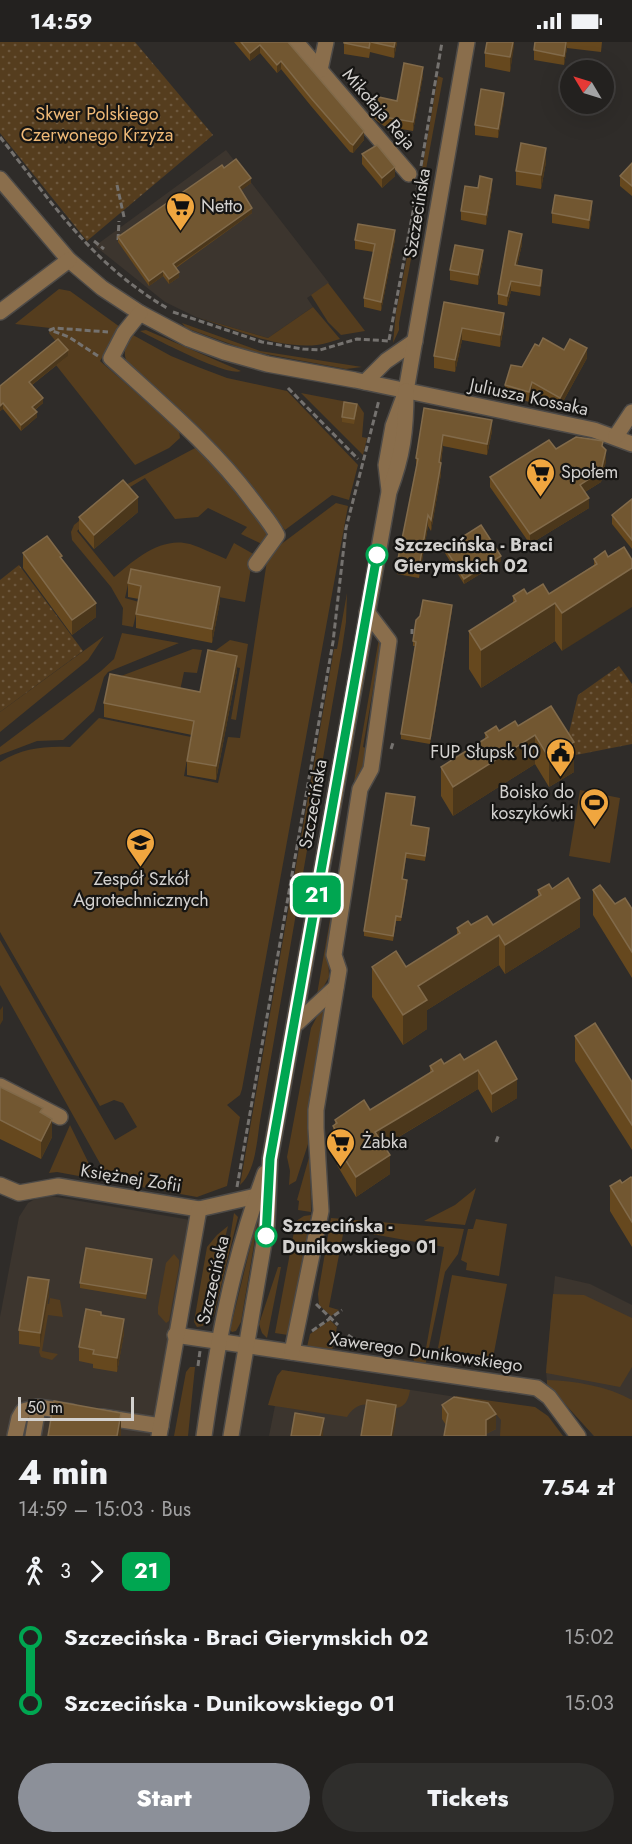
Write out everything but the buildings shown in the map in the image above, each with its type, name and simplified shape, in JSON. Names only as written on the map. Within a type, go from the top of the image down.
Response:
[{"type":"street","name":"Mikołaja Reja","points":[[296,42],[409,174]]},
{"type":"street","points":[[320,70],[326,42]]},
{"type":"street","name":"Szczecińska","points":[[231,1436],[267,1225],[270,1159],[389,492],[404,445],[406,391],[467,42]]},
{"type":"street","name":"Juliusza Kossaka","points":[[0,178],[69,260],[102,288],[140,313],[189,339],[267,364],[365,382],[588,429],[616,436],[632,444]]},
{"type":"street","points":[[0,312],[69,260]]},
{"type":"street","points":[[140,313],[124,333],[111,358],[202,443],[239,482],[266,518],[277,535],[256,564]]},
{"type":"street","points":[[365,382],[386,361],[415,341]]},
{"type":"street","points":[[616,436],[632,412]]},
{"type":"street","points":[[292,1352],[320,1214],[321,1189],[316,1118],[339,970],[334,955],[360,789],[371,769],[389,641],[367,612]]},
{"type":"street","points":[[294,1026],[336,987]]},
{"type":"street","points":[[0,1086],[60,1117]]},
{"type":"street","name":"Szczecińska","points":[[204,1436],[218,1342],[247,1221],[270,1159]]},
{"type":"street","name":"Księżnej Zofii","points":[[0,1185],[19,1193],[58,1186],[199,1209],[256,1196]]},
{"type":"street","points":[[15,1436],[18,1418],[23,1411],[38,1407],[87,1414],[160,1431],[175,1335],[199,1209]]},
{"type":"street","points":[[175,1335],[218,1342]]},
{"type":"street","name":"Szczecińska","points":[[218,1342],[246,1345]]},
{"type":"street","name":"Xawerego Dunikowskiego","points":[[246,1345],[537,1388],[549,1396],[578,1436]]},
{"type":"street","points":[[33,1436],[38,1407]]},
{"type":"path","points":[[388,350],[442,42]]},
{"type":"path","points":[[0,137],[90,249],[122,276],[173,312],[262,342],[303,349],[320,350],[357,339],[389,341]]},
{"type":"path","points":[[117,185],[124,217]]},
{"type":"path","points":[[118,242],[119,221]]},
{"type":"path","points":[[94,241],[104,249]]},
{"type":"path","points":[[102,358],[69,336],[50,330],[55,328],[116,333]]},
{"type":"path","points":[[288,388],[358,459]]},
{"type":"path","points":[[236,1192],[333,642],[346,528],[377,410]]},
{"type":"path","points":[[391,749],[393,743]]},
{"type":"path","points":[[496,1142],[499,1134]]},
{"type":"path","points":[[313,1301],[338,1325]]},
{"type":"path","points":[[306,1336],[342,1310]]},
{"type":"path","points":[[348,1335],[369,1350]]},
{"type":"shaded area","points":[[226,150],[329,283],[307,298],[313,307],[268,338],[196,317],[165,302],[95,246]]},
{"type":"shaded area","points":[[39,1194],[202,1222],[165,1436],[0,1436],[0,1317],[19,1217],[28,1203],[37,1198]]},
{"type":"shaded area","points":[[555,1276],[590,1284],[632,1305],[632,1436],[594,1436],[547,1384],[546,1369]]},
{"type":"shaded area","points":[[282,1370],[495,1403],[552,1436],[269,1436]]},
{"type":"green space","name":"Skwer Polskiego Czerwonego Krzyża","points":[[0,42],[135,42],[213,135],[87,241],[0,133]]},
{"type":"green space","points":[[438,76],[443,78],[414,234],[411,233]]},
{"type":"green space","points":[[410,242],[414,243],[399,330],[393,343],[396,312]]},
{"type":"green space","points":[[328,283],[365,331],[341,335],[328,322],[311,295]]},
{"type":"green space","points":[[59,289],[70,291],[120,327],[100,361],[179,430],[180,438],[169,448],[135,465],[56,365],[67,355],[49,333],[50,328],[15,324]]},
{"type":"green space","points":[[313,307],[340,339],[317,345],[287,344],[256,337],[196,317],[268,338]]},
{"type":"green space","points":[[182,323],[260,351],[362,367],[346,369],[250,351],[186,328]]},
{"type":"green space","points":[[146,330],[241,371],[222,368],[191,356],[140,331]]},
{"type":"green space","points":[[133,335],[171,356],[227,378],[287,391],[358,465],[349,500],[332,495],[285,530],[241,475],[128,365],[125,349]]},
{"type":"green space","points":[[301,393],[358,404],[364,413],[362,437],[367,438],[363,455]]},
{"type":"green space","points":[[197,447],[232,484],[272,535],[264,545],[241,534],[247,527],[208,508],[198,517],[175,519],[145,478],[122,492],[77,531],[114,577],[158,546],[179,542],[190,544],[226,559],[234,543],[257,556],[252,562],[245,602],[129,580],[125,598],[139,602],[133,627],[122,625],[123,608],[111,587],[72,540],[71,532],[74,525],[118,489]]},
{"type":"green space","name":"Zespół Szkół Agrotechnicznych","points":[[336,503],[348,506],[242,1089],[240,1095],[227,1105],[240,1117],[227,1186],[197,1197],[108,1181],[0,985],[0,940],[115,1140],[137,1127],[123,1103],[114,1100],[100,1106],[0,932],[0,762],[34,749],[70,747],[99,718],[191,737],[184,776],[218,783],[228,737],[240,738],[268,554]]},
{"type":"green space","points":[[19,565],[83,651],[0,712],[0,580]]},
{"type":"green space","points":[[347,593],[342,649],[255,1152],[250,1171],[240,1185],[334,649],[337,649]]},
{"type":"green space","points":[[122,633],[179,643],[108,672],[104,677],[94,711],[63,740],[37,741],[0,755],[0,747],[114,659]]},
{"type":"green space","points":[[104,636],[88,660],[0,732],[0,712]]},
{"type":"green space","points":[[379,638],[381,643],[363,747],[369,749],[367,759],[357,776],[328,950],[329,977],[316,1000]]},
{"type":"green space","points":[[230,640],[248,644],[236,720],[231,719],[240,668],[207,661],[208,656]]},
{"type":"green space","points":[[193,649],[202,650],[197,673],[184,672],[179,695],[113,679]]},
{"type":"green space","points":[[619,666],[632,684],[632,744],[576,755],[567,741],[578,695]]},
{"type":"green space","name":"Boisko do koszykówki","points":[[580,790],[620,798],[610,863],[569,856]]},
{"type":"green space","points":[[326,1003],[309,1097],[309,1141],[296,1181],[289,1185],[290,1171],[287,1157],[311,1028]]},
{"type":"green space","points":[[70,1125],[95,1179],[57,1172],[49,1173]]},
{"type":"green space","points":[[310,1154],[311,1212],[298,1210],[299,1201],[297,1200]]},
{"type":"green space","points":[[476,1188],[465,1225],[424,1221],[455,1205]]},
{"type":"green space","points":[[261,1203],[241,1322],[236,1331],[232,1332],[230,1330]]},
{"type":"green space","points":[[234,1213],[238,1217],[214,1315],[208,1323],[229,1244]]},
{"type":"green space","points":[[311,1215],[288,1335],[275,1333],[296,1221]]},
{"type":"green space","points":[[331,1218],[464,1229],[458,1254],[445,1272],[425,1366],[414,1361],[412,1352],[425,1354],[444,1247],[344,1229],[329,1307],[339,1310],[331,1316],[319,1305],[318,1294]]},
{"type":"green space","points":[[476,1219],[507,1224],[499,1276],[466,1270],[467,1263],[461,1260],[468,1229],[473,1229]]},
{"type":"green space","points":[[228,1226],[203,1326],[197,1327],[194,1322],[207,1247]]},
{"type":"green space","points":[[174,1254],[179,1260],[179,1266],[169,1321],[166,1323],[158,1314],[158,1307],[166,1263]]},
{"type":"green space","points":[[278,1267],[281,1267],[267,1338],[262,1333],[259,1324]]},
{"type":"green space","points":[[452,1275],[507,1284],[493,1358],[438,1348]]},
{"type":"green space","points":[[553,1294],[584,1295],[632,1318],[632,1367],[620,1387],[546,1373]]},
{"type":"green space","points":[[50,1298],[60,1300],[63,1317],[48,1315],[42,1351],[58,1354],[52,1360],[41,1357],[39,1352]]},
{"type":"green space","points":[[330,1320],[337,1327],[332,1351],[307,1347],[310,1334]]},
{"type":"green space","points":[[190,1367],[195,1367],[188,1436],[174,1436],[186,1372]]},
{"type":"green space","points":[[282,1370],[410,1390],[406,1402],[400,1407],[364,1405],[355,1408],[347,1417],[268,1405],[277,1376]]},
{"type":"green space","points":[[547,1380],[591,1385],[632,1400],[632,1436],[594,1436],[547,1384]]},
{"type":"green space","points":[[456,1396],[535,1407],[548,1416],[563,1436],[500,1436],[501,1420],[490,1407],[456,1401]]},
{"type":"bus line","name":"21","points":[[266,1236],[270,1159],[377,555]]},
{"type":"place","name":"Netto","points":[[180,232]]},
{"type":"place","name":"Społem","points":[[540,498]]},
{"type":"place","name":"Szczecińska - Braci Gierymskich 02","points":[[377,555]]},
{"type":"place","name":"FUP Słupsk 10","points":[[560,778]]},
{"type":"place","name":"Boisko do koszykówki","points":[[595,828]]},
{"type":"place","name":"Zespół Szkół Agrotechnicznych","points":[[141,868]]},
{"type":"place","name":"Żabka","points":[[341,1168]]},
{"type":"place","name":"Szczecińska - Dunikowskiego 01","points":[[266,1236]]}]
